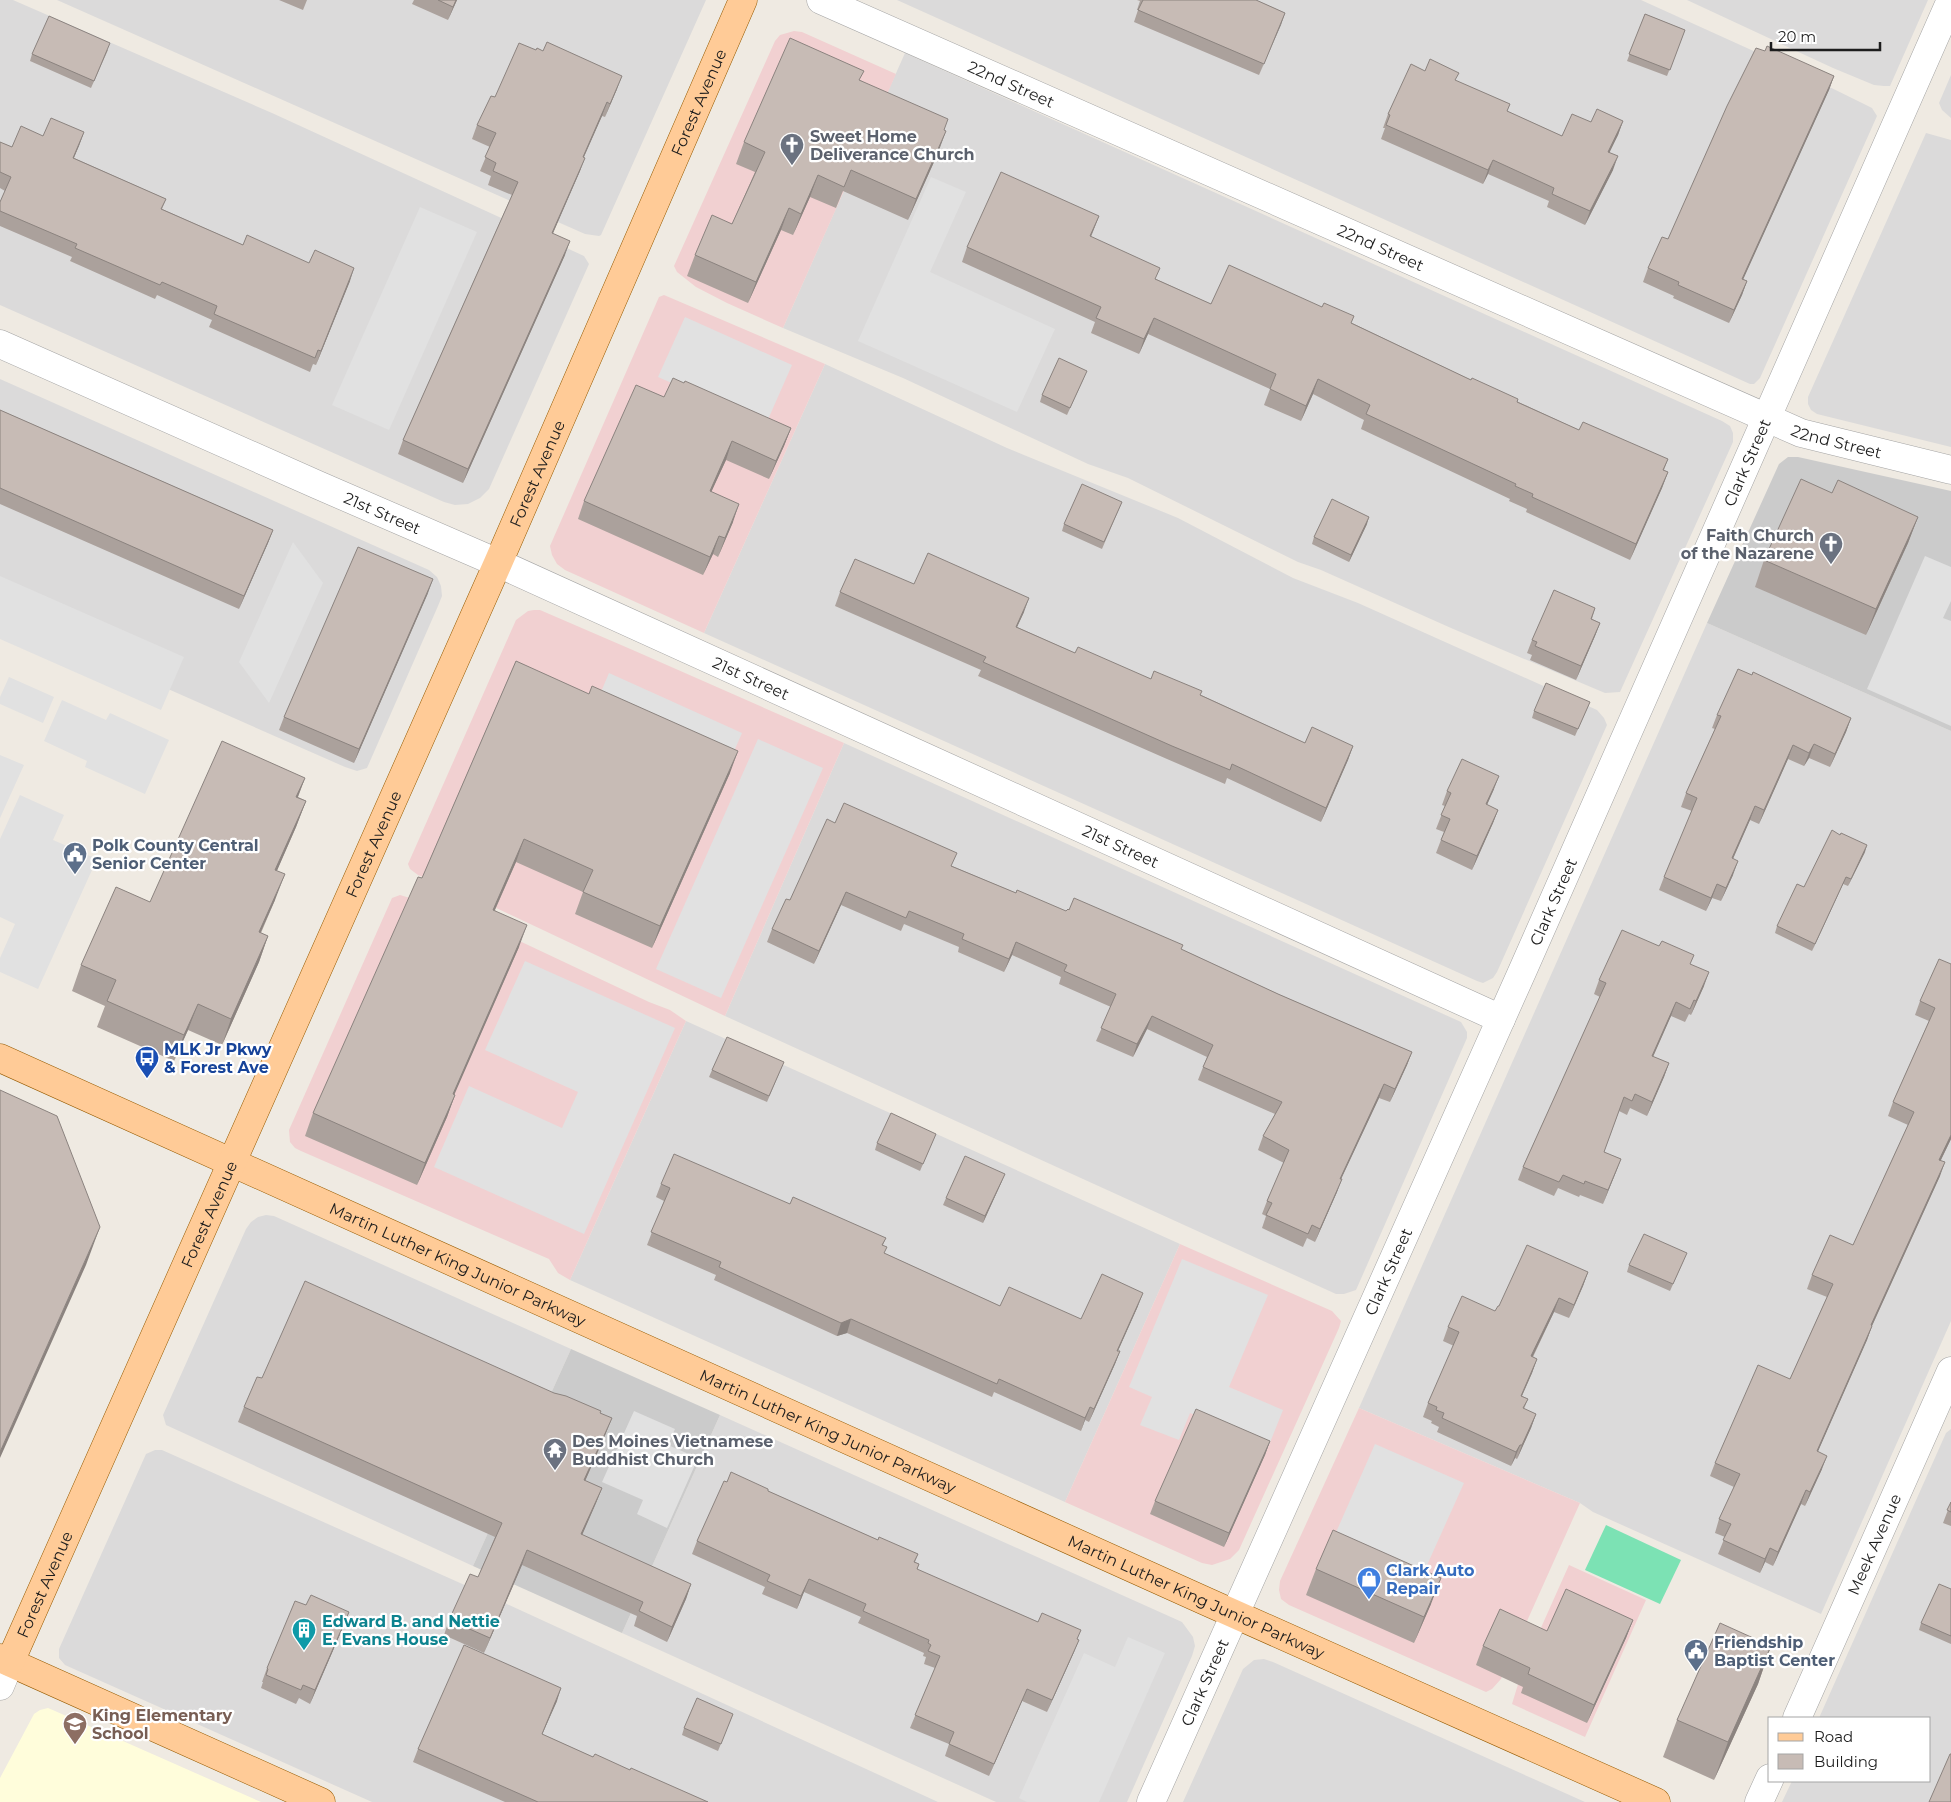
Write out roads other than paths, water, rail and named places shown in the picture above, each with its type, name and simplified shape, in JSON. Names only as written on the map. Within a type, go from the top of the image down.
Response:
[{"type":"main road","name":"Forest Avenue","points":[[3,1668],[234,1163],[743,0]]},
{"type":"main road","name":"Martin Luther King Junior Parkway","points":[[0,1058],[1656,1802]]},
{"type":"main road","points":[[3,1668],[321,1802]]},
{"type":"street","name":"22nd Street","points":[[821,0],[1802,433],[1951,470]]},
{"type":"street","name":"Clark Street","points":[[1151,1802],[1501,1019],[1951,0]]},
{"type":"street","name":"21st Street","points":[[0,344],[498,563],[1501,1019]]},
{"type":"street","name":"Meek Avenue","points":[[1797,1717],[1948,1386]]},
{"type":"street","points":[[1759,1802],[1768,1782]]},
{"type":"place","name":"Sweet Home Deliverance Church","points":[[792,166]]},
{"type":"place","name":"Faith Church of the Nazarene","points":[[1831,565]]},
{"type":"place","name":"Polk County Central Senior Center","points":[[75,875]]},
{"type":"place","name":"MLK Jr Pkwy & Forest Ave","points":[[147,1079]]},
{"type":"place","name":"Des Moines Vietnamese Buddhist Church","points":[[555,1471]]},
{"type":"place","name":"Clark Auto Repair","points":[[1369,1600]]},
{"type":"place","name":"Edward B. and Nettie E. Evans House","points":[[304,1651]]},
{"type":"place","name":"Friendship Baptist Center","points":[[1696,1672]]},
{"type":"place","name":"King Elementary School","points":[[75,1745]]}]
